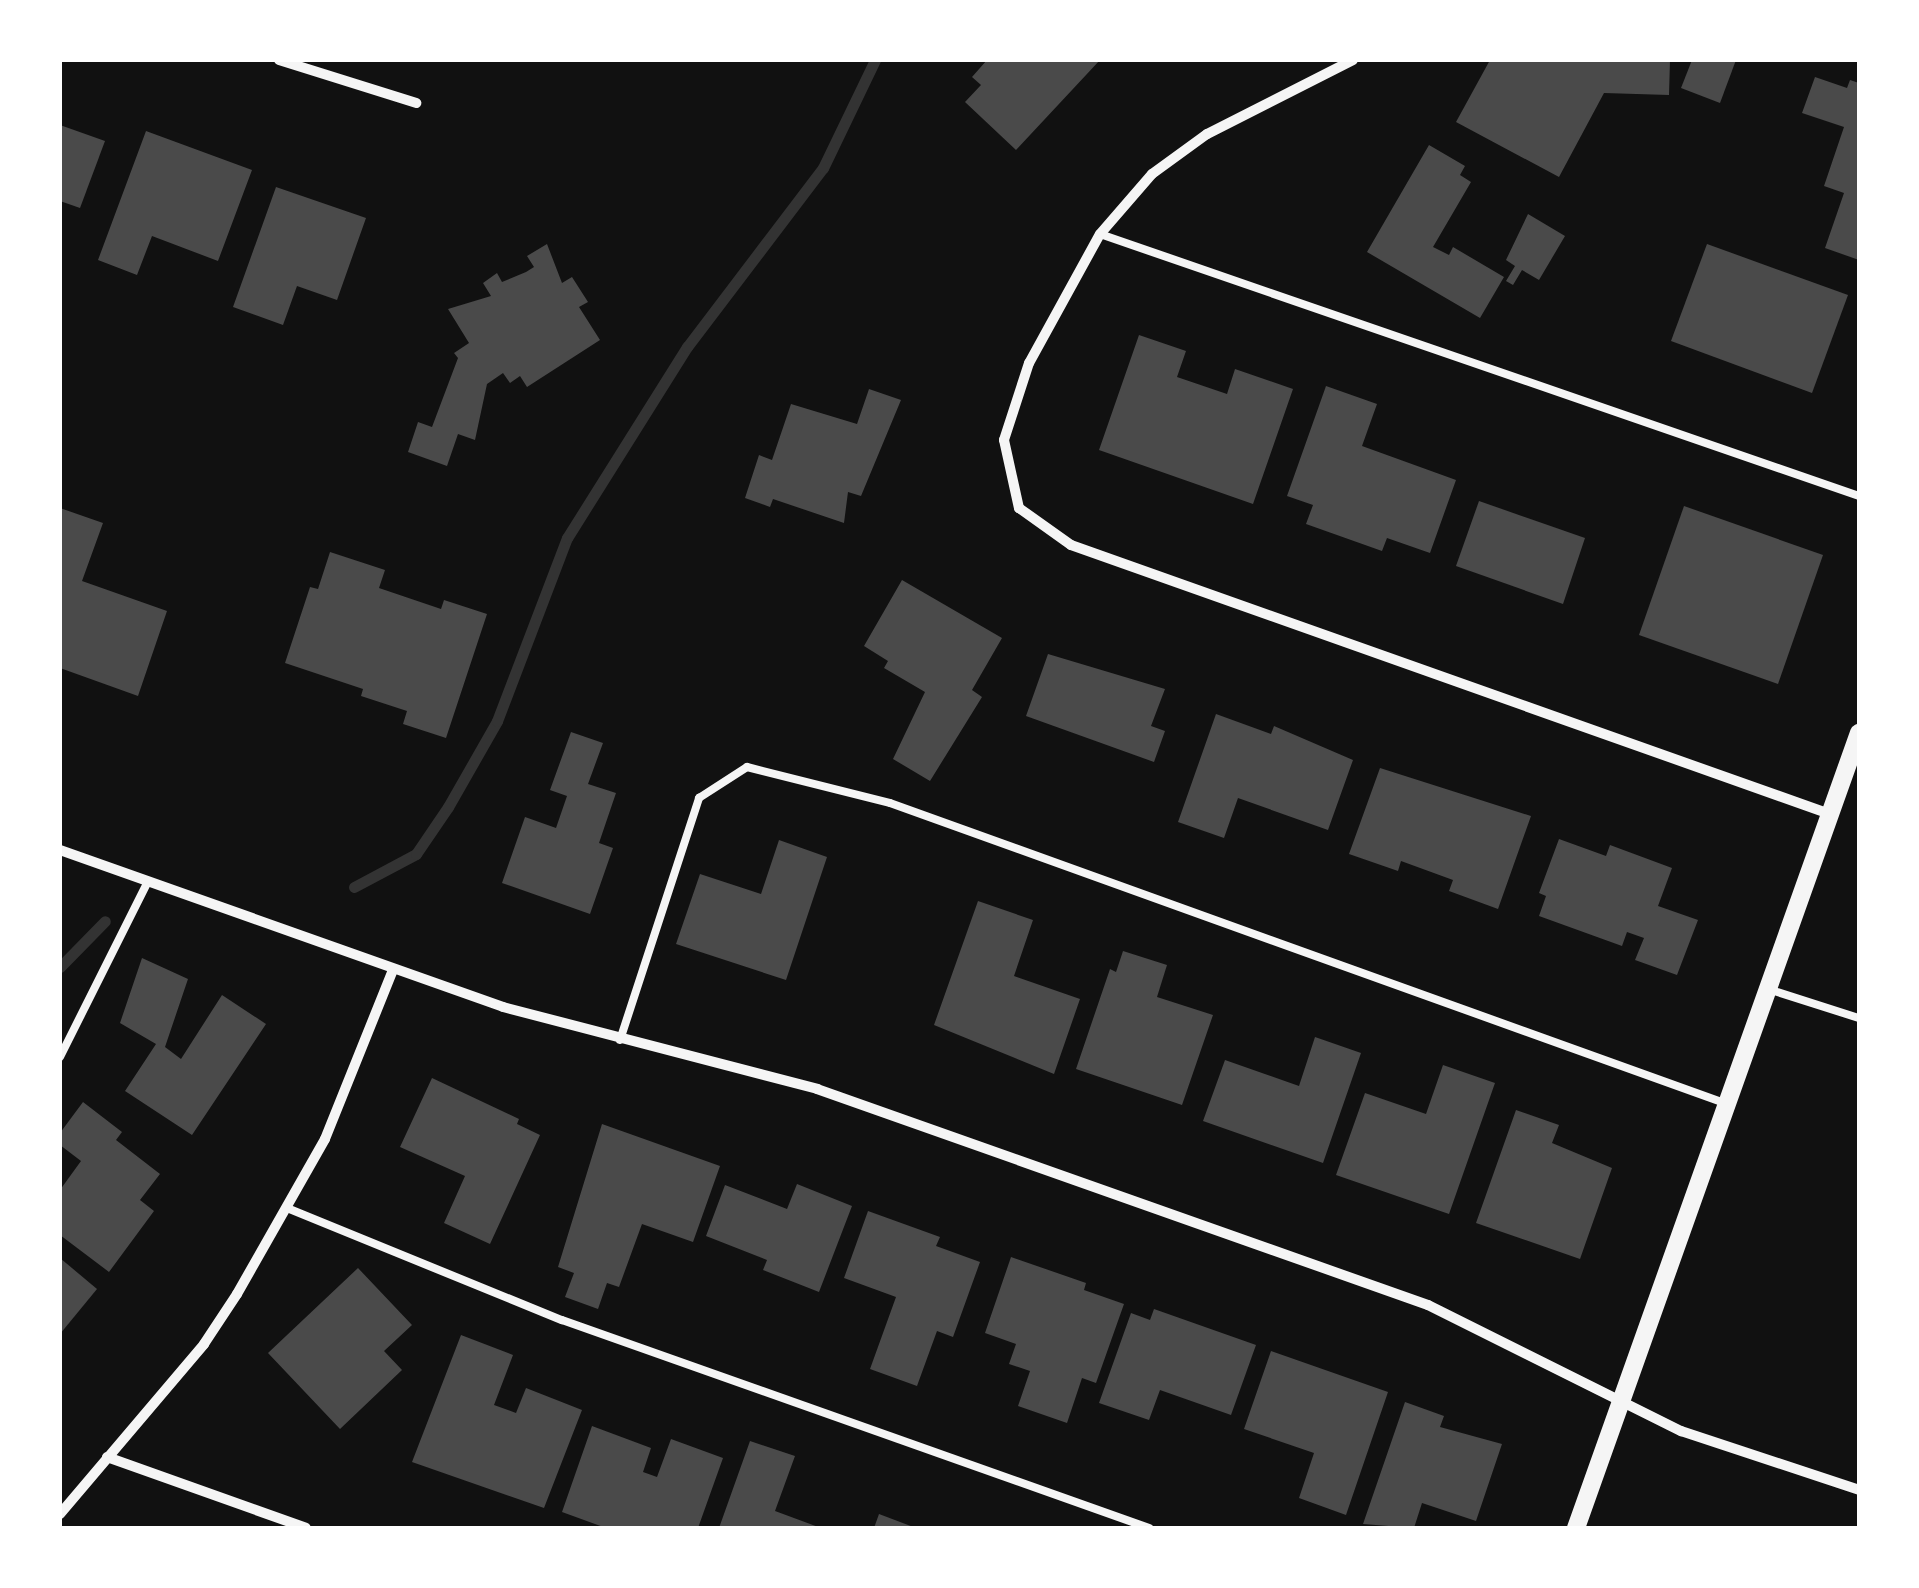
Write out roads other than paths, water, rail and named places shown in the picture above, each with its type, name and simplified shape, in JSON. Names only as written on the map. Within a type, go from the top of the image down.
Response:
[{"type":"street","points":[[279,60],[416,103]]},
{"type":"street","points":[[1353,60],[1207,134],[1152,174],[1100,234],[1030,363],[1004,440],[1019,508],[1072,545],[1830,814]]},
{"type":"street","points":[[1576,1528],[1859,732]]},
{"type":"street","points":[[60,850],[392,970],[620,1040],[816,1089],[1410,1298],[1681,1431],[1859,1490]]},
{"type":"street","points":[[60,1514],[204,1344],[288,1208],[324,1139],[392,970]]},
{"type":"street","points":[[107,1457],[306,1528]]},
{"type":"lane","points":[[1100,234],[1859,496]]},
{"type":"lane","points":[[620,1040],[699,798],[746,767],[890,803],[1724,1103]]},
{"type":"lane","points":[[60,1057],[148,881]]},
{"type":"lane","points":[[1768,988],[1859,1018]]},
{"type":"lane","points":[[288,1208],[562,1320],[1149,1528]]},
{"type":"waterway","points":[[354,887],[416,854],[448,807],[497,721],[567,538],[687,347],[823,168],[875,60]]},
{"type":"waterway","points":[[60,967],[105,921]]}]
